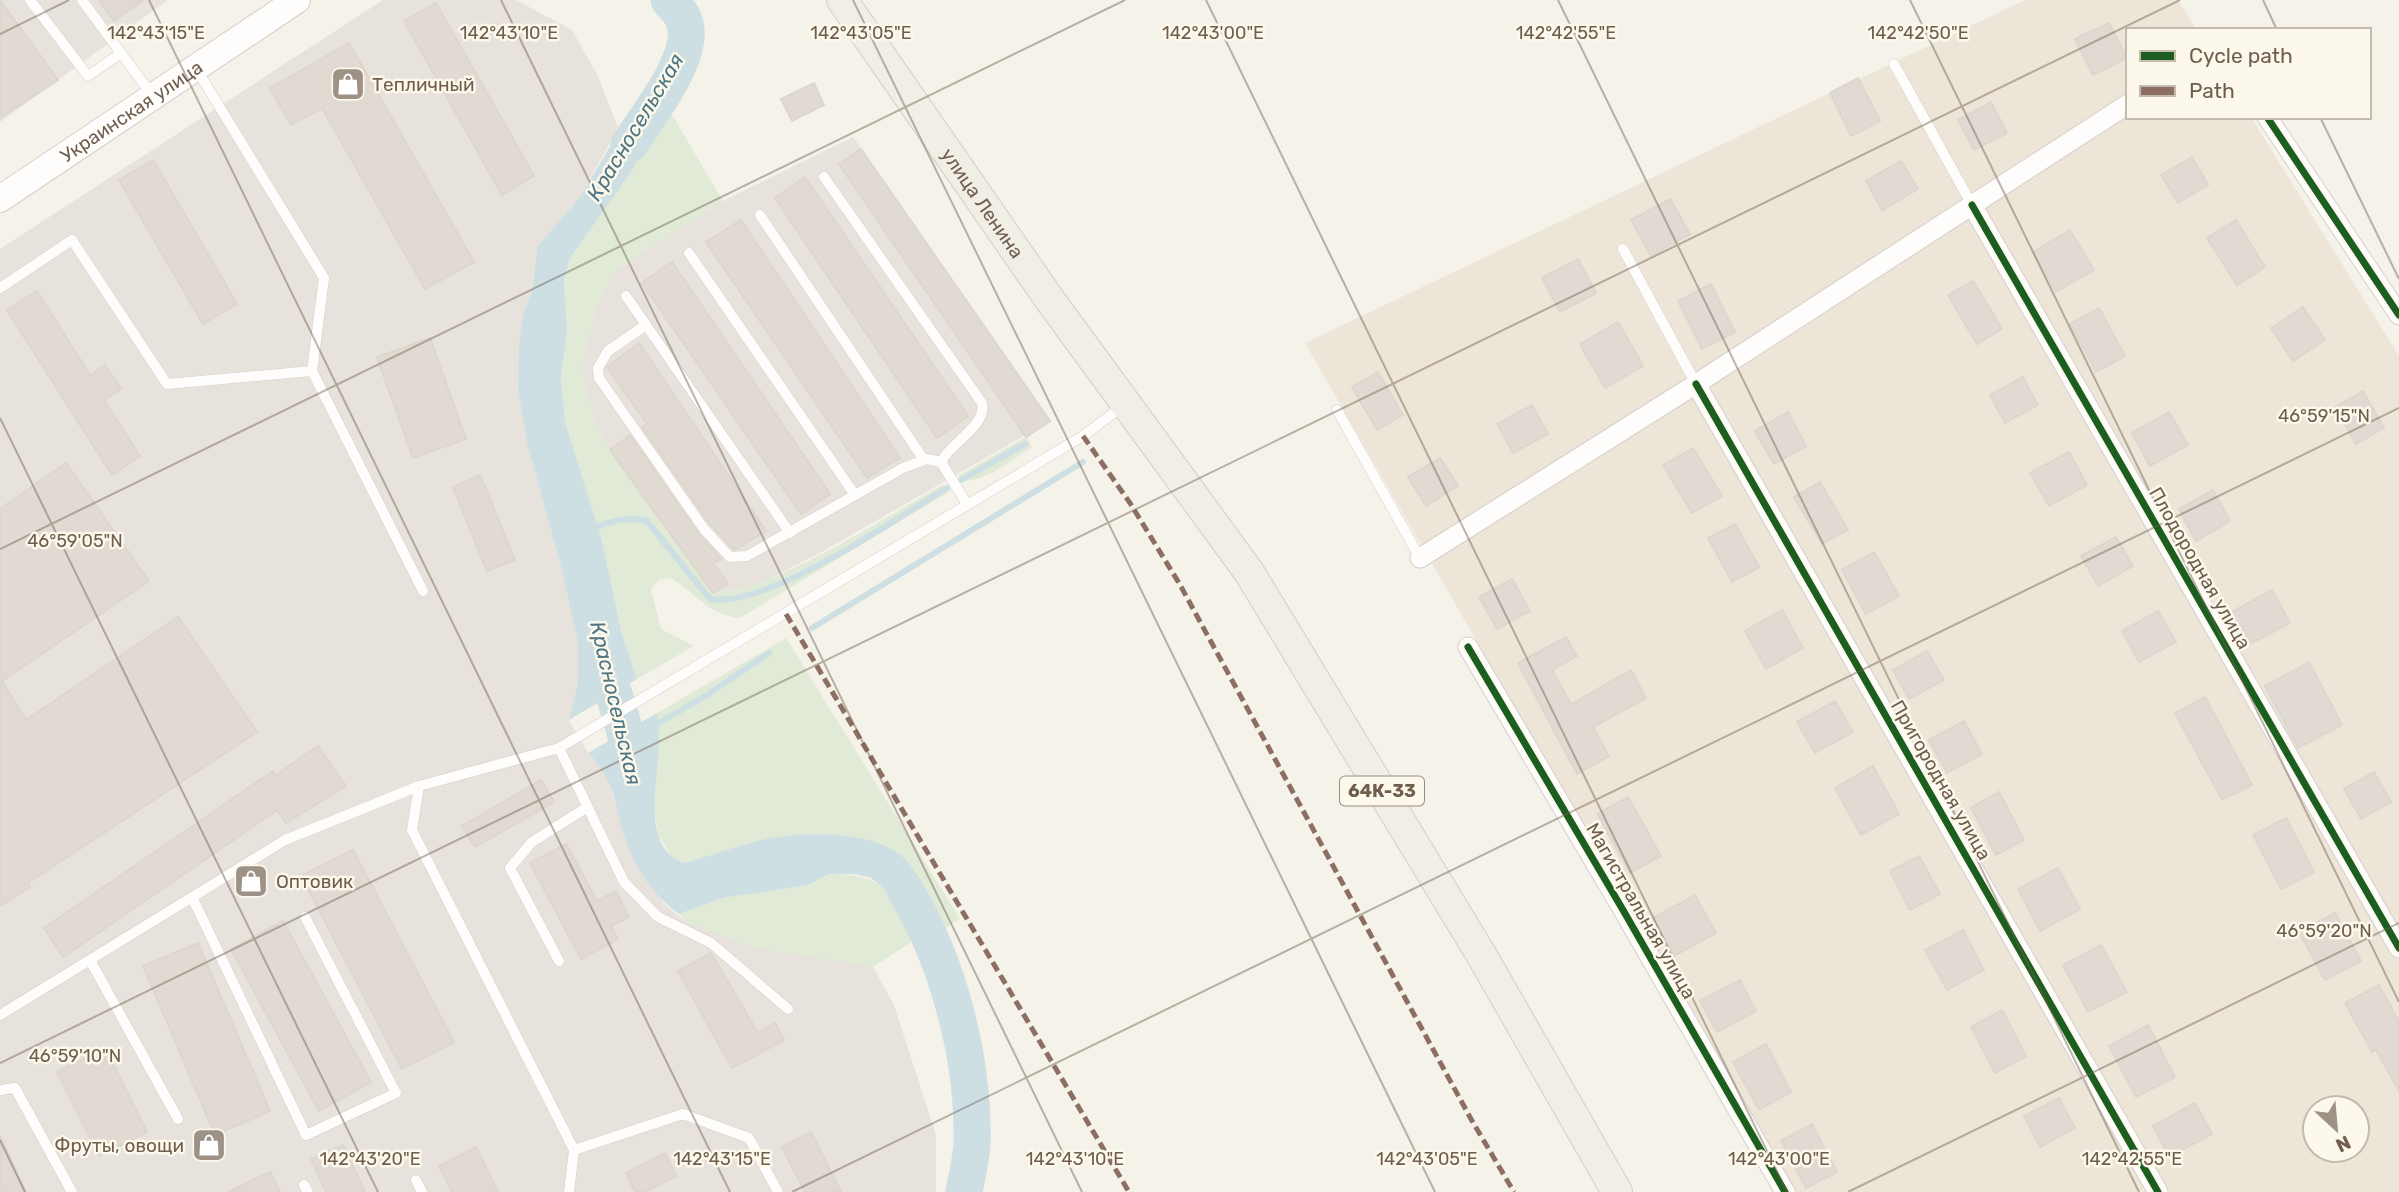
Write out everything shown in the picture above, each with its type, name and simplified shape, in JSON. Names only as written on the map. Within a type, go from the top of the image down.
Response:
[{"type":"main road","name":"улица Ленина","points":[[849,3],[1050,300],[1127,402]]},
{"type":"main road","name":"Украинская улица","points":[[0,199],[197,69],[282,8]]},
{"type":"main road","name":"64К-33","points":[[1127,402],[1249,572],[1482,956],[1616,1192]]},
{"type":"street","points":[[1419,558],[1696,384],[2126,105]]},
{"type":"street","points":[[2268,119],[2399,315]]},
{"type":"street","name":"Плодородная улица","points":[[1972,205],[2399,948]]},
{"type":"street","name":"Пригородная улица","points":[[1696,384],[2158,1192]]},
{"type":"street","name":"Магистральная улица","points":[[1468,647],[1785,1192]]},
{"type":"lane","points":[[30,0],[88,76],[121,53]]},
{"type":"lane","points":[[82,0],[154,98]]},
{"type":"lane","points":[[1894,64],[1972,205]]},
{"type":"lane","points":[[197,69],[324,278],[312,371],[423,591]]},
{"type":"lane","points":[[824,177],[982,403],[984,411],[979,421],[954,443],[941,462]]},
{"type":"lane","points":[[760,215],[924,460]]},
{"type":"lane","points":[[0,288],[72,240],[167,384],[312,371]]},
{"type":"lane","points":[[1623,249],[1696,384]]},
{"type":"lane","points":[[689,254],[855,495]]},
{"type":"lane","points":[[626,296],[790,533]]},
{"type":"lane","points":[[646,325],[600,359],[600,379],[723,553],[737,558],[747,556],[855,495],[924,460],[935,458],[941,462],[967,504]]},
{"type":"lane","points":[[0,1015],[285,840],[419,786],[559,748],[705,664],[1083,436],[1127,402]]},
{"type":"lane","points":[[1337,410],[1419,558]]},
{"type":"lane","points":[[559,748],[624,882],[658,917],[711,943],[788,1009]]},
{"type":"lane","points":[[419,786],[412,830],[574,1150],[570,1192]]},
{"type":"lane","points":[[559,961],[510,868],[531,842],[586,808]]},
{"type":"lane","points":[[192,897],[306,1135],[396,1093],[305,917]]},
{"type":"lane","points":[[90,960],[178,1119]]},
{"type":"lane","points":[[0,1090],[15,1088],[72,1192]]},
{"type":"lane","points":[[574,1150],[683,1114],[749,1138],[778,1192]]},
{"type":"lane","points":[[416,1180],[422,1192]]},
{"type":"shaded area","points":[[0,0],[168,0],[0,122]]},
{"type":"shaded area","points":[[383,0],[516,0],[572,30],[598,76],[618,128],[580,197],[537,247],[533,287],[523,314],[518,391],[527,443],[560,563],[578,643],[578,682],[569,720],[588,753],[604,769],[633,858],[664,904],[686,922],[873,967],[894,1005],[936,1135],[936,1192],[0,1192],[0,249]]},
{"type":"shaded area","points":[[2025,0],[2178,0],[2196,28],[2126,28],[2126,119],[2252,119],[2399,356],[2399,1192],[1794,1192],[1305,343]]},
{"type":"shaded area","points":[[853,137],[1050,421],[818,554],[752,587],[713,593],[610,450],[594,420],[581,367],[598,301],[617,269],[723,201]]},
{"type":"green space","points":[[668,108],[723,201],[617,269],[598,301],[581,367],[594,420],[610,450],[713,593],[740,588],[800,565],[944,484],[947,493],[740,618],[711,608],[671,578],[659,580],[651,589],[661,629],[694,646],[637,679],[622,634],[601,537],[565,422],[561,378],[567,332],[564,281],[570,258],[629,175]]},
{"type":"green space","points":[[1026,437],[1032,447],[1000,468],[973,480],[965,481],[958,476]]},
{"type":"green space","points":[[786,638],[960,919],[942,930],[919,878],[722,853],[684,863],[672,858],[658,834],[654,809],[657,713]]},
{"type":"green space","points":[[829,874],[863,878],[884,890],[892,899],[913,941],[873,967],[754,948],[686,922],[679,914],[723,898],[808,885]]},
{"type":"water","points":[[641,94],[668,108],[629,175],[570,258],[564,281],[567,332],[561,378],[565,422],[601,537],[622,634],[637,679],[569,720],[578,682],[578,643],[560,563],[527,443],[518,391],[519,346],[523,314],[533,287],[537,247],[580,197]]},
{"type":"water","points":[[657,713],[659,741],[655,794],[656,828],[661,843],[670,855],[684,863],[781,836],[839,835],[877,843],[893,849],[917,875],[942,930],[913,941],[887,892],[871,878],[855,874],[829,874],[808,885],[723,898],[679,914],[653,889],[639,868],[624,835],[608,782],[588,753]]},
{"type":"building","points":[[0,0],[58,80],[0,118]]},
{"type":"building","points":[[99,0],[143,0],[114,21]]},
{"type":"building","points":[[436,3],[534,176],[502,195],[404,21]]},
{"type":"building","points":[[2109,23],[2126,58],[2093,75],[2075,39]]},
{"type":"building","points":[[349,43],[474,262],[425,289],[322,108],[291,125],[270,88]]},
{"type":"building","points":[[1858,78],[1880,121],[1851,136],[1830,93]]},
{"type":"building","points":[[814,83],[824,105],[792,121],[781,99]]},
{"type":"building","points":[[1991,102],[2007,133],[1974,150],[1958,120]]},
{"type":"building","points":[[861,149],[1050,421],[1026,437],[839,164]]},
{"type":"building","points":[[2192,157],[2208,185],[2178,203],[2161,175]]},
{"type":"building","points":[[153,160],[237,304],[203,324],[119,180]]},
{"type":"building","points":[[1901,161],[1918,189],[1882,210],[1866,181]]},
{"type":"building","points":[[805,177],[968,416],[937,438],[775,198]]},
{"type":"building","points":[[1670,199],[1690,234],[1651,256],[1631,220]]},
{"type":"building","points":[[741,220],[900,458],[867,478],[706,242]]},
{"type":"building","points":[[2236,220],[2265,267],[2237,285],[2207,238]]},
{"type":"building","points":[[2070,230],[2094,270],[2056,292],[2033,252]]},
{"type":"building","points":[[1578,259],[1596,293],[1560,312],[1542,278]]},
{"type":"building","points":[[672,262],[830,494],[801,514],[642,283]]},
{"type":"building","points":[[1973,281],[2002,329],[1977,344],[1948,295]]},
{"type":"building","points":[[1711,284],[1735,332],[1702,349],[1678,301]]},
{"type":"building","points":[[37,291],[90,375],[105,365],[121,389],[104,400],[140,456],[112,475],[7,310]]},
{"type":"building","points":[[2303,307],[2325,340],[2293,361],[2271,328]]},
{"type":"building","points":[[2099,308],[2125,356],[2096,372],[2070,324]]},
{"type":"building","points":[[1618,322],[1643,366],[1605,388],[1580,344]]},
{"type":"building","points":[[430,338],[466,439],[413,458],[377,357]]},
{"type":"building","points":[[639,343],[766,531],[736,549],[710,524],[642,427],[647,424],[607,367]]},
{"type":"building","points":[[1378,372],[1403,415],[1377,430],[1352,387]]},
{"type":"building","points":[[2023,377],[2038,405],[2005,423],[1990,395]]},
{"type":"building","points":[[2363,391],[2384,428],[2356,444],[2335,407]]},
{"type":"building","points":[[1532,405],[1548,434],[1513,453],[1497,424]]},
{"type":"building","points":[[1788,412],[1806,446],[1774,464],[1755,431]]},
{"type":"building","points":[[2169,412],[2188,445],[2150,466],[2132,433]]},
{"type":"building","points":[[630,435],[698,533],[721,559],[713,563],[728,584],[713,593],[610,450]]},
{"type":"building","points":[[1693,448],[1722,496],[1692,513],[1663,465]]},
{"type":"building","points":[[2069,452],[2087,485],[2049,506],[2030,473]]},
{"type":"building","points":[[1440,458],[1458,486],[1426,506],[1408,477]]},
{"type":"building","points":[[66,463],[149,581],[2,681],[26,720],[178,617],[257,732],[28,883],[30,887],[0,906],[0,509]]},
{"type":"building","points":[[480,475],[515,560],[487,571],[453,487]]},
{"type":"building","points":[[1820,482],[1848,530],[1822,544],[1794,497]]},
{"type":"building","points":[[2213,490],[2230,521],[2196,541],[2179,509]]},
{"type":"building","points":[[1735,524],[1759,567],[1732,582],[1708,538]]},
{"type":"building","points":[[2116,537],[2133,566],[2098,586],[2081,556]]},
{"type":"building","points":[[1874,552],[1899,596],[1866,614],[1842,570]]},
{"type":"building","points":[[1512,579],[1530,611],[1497,629],[1479,597]]},
{"type":"building","points":[[2272,590],[2290,623],[2250,644],[2232,612]]},
{"type":"building","points":[[1782,610],[1803,648],[1766,669],[1745,631]]},
{"type":"building","points":[[2158,611],[2176,642],[2139,662],[2122,631]]},
{"type":"building","points":[[1566,637],[1577,656],[1552,670],[1571,704],[1631,670],[1646,698],[1593,727],[1609,756],[1577,774],[1518,663]]},
{"type":"building","points":[[1927,651],[1944,680],[1909,699],[1893,670]]},
{"type":"building","points":[[2309,662],[2342,725],[2298,748],[2265,686]]},
{"type":"building","points":[[2205,697],[2252,785],[2222,800],[2175,713]]},
{"type":"building","points":[[1835,701],[1853,732],[1815,753],[1797,722]]},
{"type":"building","points":[[1964,721],[1982,754],[1947,773],[1929,740]]},
{"type":"building","points":[[318,746],[346,786],[286,823],[277,810],[63,957],[44,928],[273,771],[276,775]]},
{"type":"building","points":[[1873,766],[1899,814],[1861,835],[1835,788]]},
{"type":"building","points":[[2374,772],[2391,802],[2361,819],[2344,789]]},
{"type":"building","points":[[541,780],[554,802],[475,847],[462,826]]},
{"type":"building","points":[[1999,792],[2024,840],[1996,855],[1971,808]]},
{"type":"building","points":[[1628,797],[1661,856],[1630,873],[1597,814]]},
{"type":"building","points":[[2286,818],[2314,872],[2281,889],[2253,835]]},
{"type":"building","points":[[566,844],[597,901],[616,891],[629,917],[611,926],[618,939],[581,959],[530,863]]},
{"type":"building","points":[[353,850],[454,1042],[402,1069],[301,876]]},
{"type":"building","points":[[1919,856],[1940,894],[1910,910],[1890,871]]},
{"type":"building","points":[[2058,868],[2080,909],[2040,931],[2018,889]]},
{"type":"building","points":[[1695,895],[1716,933],[1674,956],[1653,918]]},
{"type":"building","points":[[2335,913],[2361,961],[2325,980],[2299,932]]},
{"type":"building","points":[[283,921],[371,1082],[319,1111],[231,949]]},
{"type":"building","points":[[1963,930],[1984,970],[1947,990],[1925,950]]},
{"type":"building","points":[[198,943],[270,1111],[215,1135],[143,966]]},
{"type":"building","points":[[2101,945],[2127,992],[2088,1012],[2063,965]]},
{"type":"building","points":[[711,953],[758,1033],[775,1023],[784,1040],[732,1068],[678,971]]},
{"type":"building","points":[[1740,980],[1756,1011],[1717,1032],[1700,1001]]},
{"type":"building","points":[[2379,985],[2399,1022],[2399,1091],[2376,1050],[2372,1052],[2345,1003]]},
{"type":"building","points":[[2002,1010],[2026,1056],[1995,1073],[1971,1027]]},
{"type":"building","points":[[2148,1025],[2175,1077],[2136,1097],[2109,1046]]},
{"type":"building","points":[[1766,1044],[1791,1092],[1759,1110],[1733,1062]]},
{"type":"building","points":[[105,1048],[147,1132],[99,1156],[57,1072]]},
{"type":"building","points":[[2059,1098],[2075,1128],[2040,1147],[2024,1116]]},
{"type":"building","points":[[2195,1103],[2212,1134],[2169,1157],[2153,1126]]},
{"type":"building","points":[[1812,1124],[1837,1172],[1806,1188],[1781,1141]]},
{"type":"building","points":[[811,1132],[841,1192],[805,1192],[782,1147]]},
{"type":"building","points":[[0,1136],[26,1192],[0,1192]]},
{"type":"building","points":[[343,1145],[365,1192],[326,1192],[311,1159]]},
{"type":"building","points":[[476,1147],[498,1192],[452,1192],[439,1166]]},
{"type":"building","points":[[665,1153],[676,1176],[645,1192],[635,1192],[626,1173]]},
{"type":"building","points":[[270,1172],[280,1192],[228,1192]]},
{"type":"waterway","name":"Красносельская","points":[[629,145],[669,83],[684,48],[686,32],[683,18],[669,0]]},
{"type":"waterway","points":[[961,480],[1025,444]]},
{"type":"waterway","points":[[812,628],[1083,462]]},
{"type":"waterway","points":[[589,529],[625,519],[647,521],[710,599],[734,598],[764,590],[830,559],[947,488]]},
{"type":"waterway","name":"Красносельская","points":[[602,644],[629,746],[635,781]]},
{"type":"waterway","points":[[652,727],[707,695],[769,653]]},
{"type":"waterway","name":"Красносельская","points":[[905,890],[921,918],[946,980],[963,1046],[972,1112],[972,1144],[964,1192]]},
{"type":"marked path","points":[[1083,436],[1130,503],[1179,583],[1471,1119],[1514,1192]]},
{"type":"marked path","points":[[786,614],[1129,1192]]},
{"type":"cycle path","points":[[2268,119],[2399,315]]},
{"type":"cycle path","points":[[1972,205],[2399,948]]},
{"type":"cycle path","points":[[1696,384],[2158,1192]]},
{"type":"cycle path","points":[[1468,647],[1785,1192]]},
{"type":"place","name":"Тепличный","points":[[348,84]]},
{"type":"place","name":"Оптовик","points":[[251,881]]},
{"type":"place","name":"Фруты, овощи","points":[[209,1145]]}]
